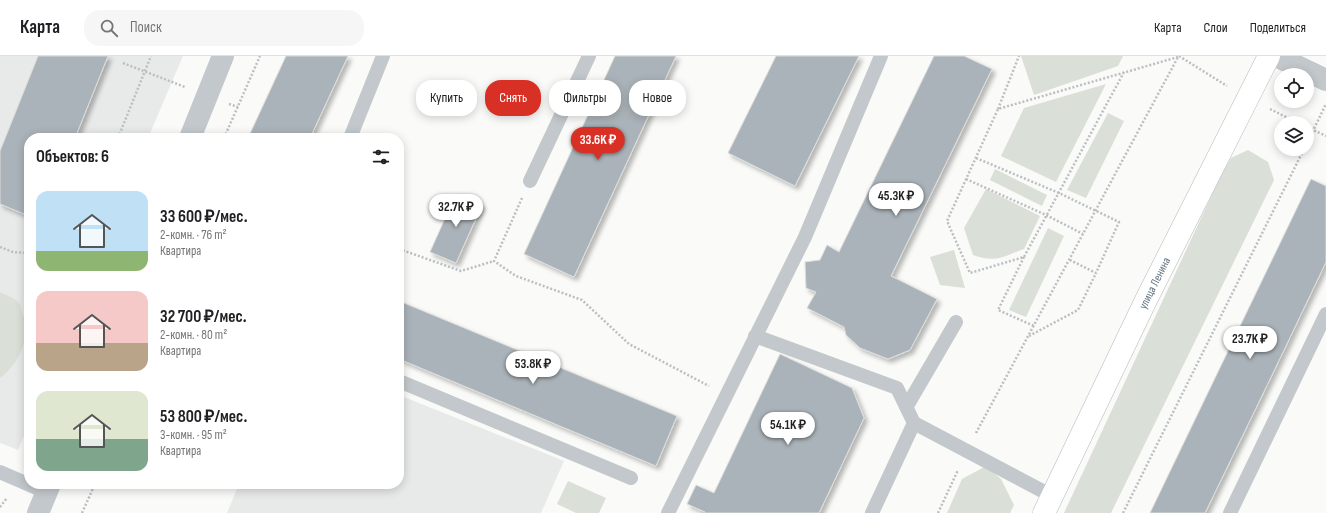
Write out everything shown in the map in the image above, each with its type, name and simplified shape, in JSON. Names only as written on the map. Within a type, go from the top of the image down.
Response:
[{"type":"main road","name":"улица Ленина","points":[[1048,504],[1146,300],[1270,56]]},
{"type":"street","points":[[192,133],[223,56]]},
{"type":"street","points":[[1276,56],[1326,80]]},
{"type":"street","points":[[38,513],[48,489]]},
{"type":"lane","points":[[352,133],[383,56]]},
{"type":"lane","points":[[530,181],[589,56]]},
{"type":"lane","points":[[668,513],[805,237],[881,56]]},
{"type":"lane","points":[[1230,513],[1326,314]]},
{"type":"lane","points":[[907,406],[956,322]]},
{"type":"lane","points":[[755,336],[897,388],[907,406],[914,424],[967,451],[1048,504]]},
{"type":"lane","points":[[404,383],[631,478]]},
{"type":"lane","points":[[872,513],[914,424]]},
{"type":"lane","points":[[0,472],[24,480]]},
{"type":"path","points":[[120,133],[151,56]]},
{"type":"path","points":[[226,133],[260,56]]},
{"type":"path","points":[[1019,56],[998,109],[947,221],[970,273],[1024,257]]},
{"type":"path","points":[[998,109],[1177,56]]},
{"type":"path","points":[[938,513],[967,451],[1070,260],[1177,56]]},
{"type":"path","points":[[123,63],[238,107]]},
{"type":"path","points":[[1034,326],[998,310],[1046,215],[1124,72]]},
{"type":"path","points":[[1314,128],[1326,103]]},
{"type":"path","points":[[1314,130],[1326,136]]},
{"type":"path","points":[[1122,513],[1300,156]]},
{"type":"path","points":[[976,158],[1059,193],[1095,212],[1119,222],[1078,310],[1028,337]]},
{"type":"path","points":[[966,179],[1046,215],[1083,234]]},
{"type":"path","points":[[404,251],[461,271],[494,261],[530,181]]},
{"type":"path","points":[[0,246],[13,252],[24,253]]},
{"type":"path","points":[[1070,260],[1096,274]]},
{"type":"path","points":[[494,261],[516,276],[582,300],[629,344],[727,395]]},
{"type":"path","points":[[82,513],[93,489]]},
{"type":"shaded area","points":[[0,56],[183,56],[150,133],[24,133],[24,436],[18,450],[0,443]]},
{"type":"shaded area","points":[[1021,56],[1123,56],[1118,66],[1034,95]]},
{"type":"shaded area","points":[[1106,84],[1056,182],[1001,156],[1024,108]]},
{"type":"shaded area","points":[[1108,113],[1124,121],[1086,198],[1067,190]]},
{"type":"shaded area","points":[[1248,150],[1268,162],[1274,180],[1111,513],[1064,513],[1221,175],[1231,158]]},
{"type":"shaded area","points":[[995,169],[1047,195],[1042,206],[990,180]]},
{"type":"shaded area","points":[[986,189],[1040,216],[1024,249],[1004,257],[993,259],[973,255],[964,228]]},
{"type":"shaded area","points":[[1048,228],[1064,236],[1026,317],[1009,310]]},
{"type":"shaded area","points":[[954,250],[965,288],[940,285],[930,257]]},
{"type":"shaded area","points":[[0,292],[20,304],[24,318],[24,342],[13,365],[0,378]]},
{"type":"shaded area","points":[[404,397],[564,461],[541,513],[227,513],[237,489],[404,489]]},
{"type":"shaded area","points":[[986,466],[1001,479],[1014,505],[1010,513],[947,513],[962,479]]},
{"type":"shaded area","points":[[568,481],[606,498],[599,513],[576,513],[557,504]]},
{"type":"building","points":[[38,56],[108,56],[77,133],[24,133],[24,214],[0,204],[0,151]]},
{"type":"building","points":[[286,56],[348,56],[312,133],[250,133]]},
{"type":"building","points":[[615,56],[676,56],[665,80],[629,80],[629,116],[648,116],[574,277],[524,254],[587,116],[621,116],[621,80],[604,80]]},
{"type":"building","points":[[776,56],[859,56],[795,186],[728,153]]},
{"type":"building","points":[[934,56],[964,56],[992,69],[891,276],[937,299],[910,350],[888,359],[860,348],[846,335],[844,327],[807,308],[816,292],[806,288],[805,262],[820,260],[827,245],[839,252]]},
{"type":"building","points":[[1311,179],[1326,186],[1326,262],[1273,373],[1205,513],[1150,513]]},
{"type":"building","points":[[456,194],[482,205],[456,263],[430,252]]},
{"type":"building","points":[[404,303],[677,416],[656,466],[404,361]]},
{"type":"building","points":[[780,354],[852,388],[864,418],[819,513],[704,513],[705,512],[687,504],[696,485],[714,493]]}]
